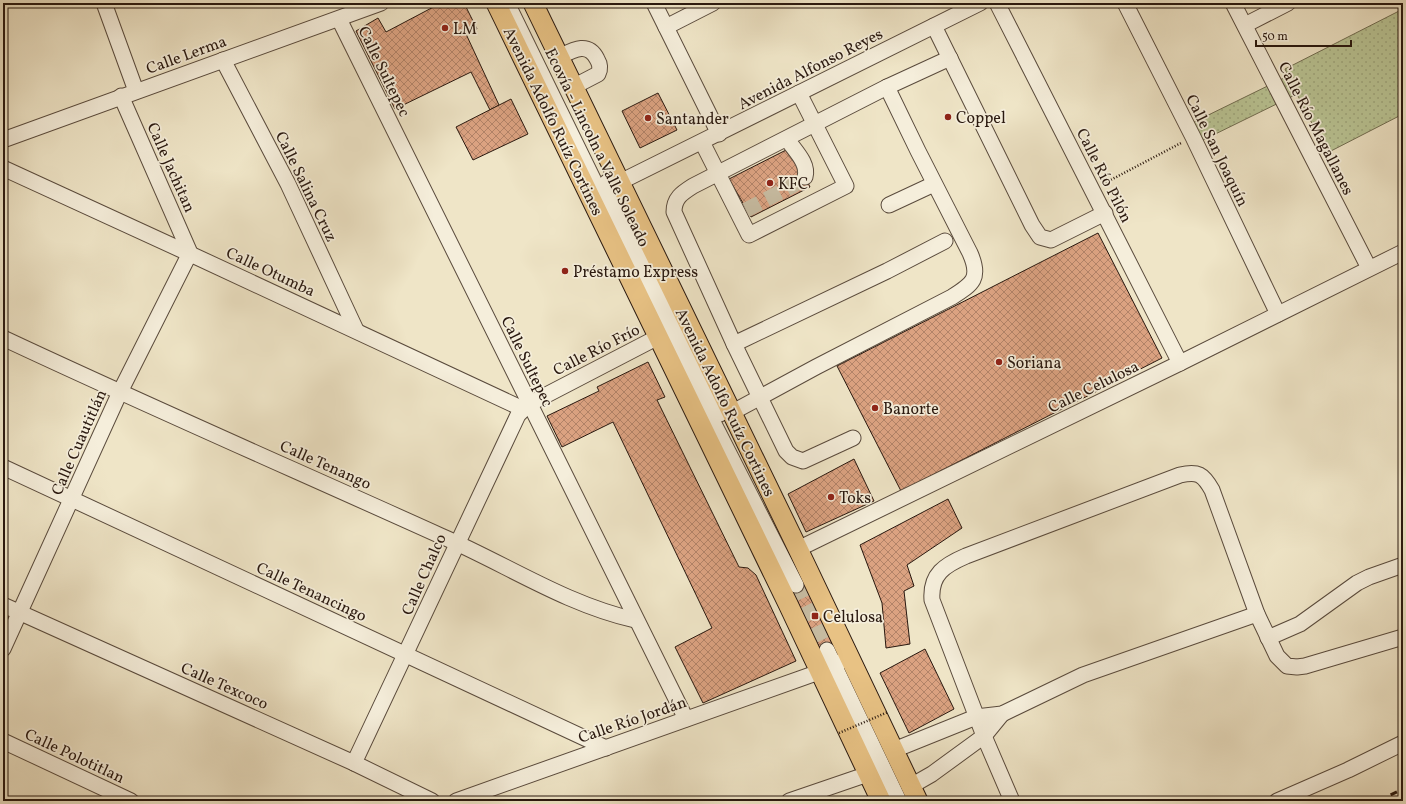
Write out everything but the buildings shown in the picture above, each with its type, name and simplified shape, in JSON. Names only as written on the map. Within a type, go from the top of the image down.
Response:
[{"type":"main road","name":"Avenida Adolfo Ruíz Cortines","points":[[496,3],[605,189],[731,413],[798,549],[834,659],[868,774],[881,801]]},
{"type":"main road","name":"Avenida Adolfo Ruíz Cortines","points":[[533,3],[573,87],[605,189],[658,337],[834,659],[894,750],[913,796]]},
{"type":"street","points":[[104,3],[136,91]]},
{"type":"street","name":"Calle Lerma","points":[[3,140],[381,3]]},
{"type":"street","name":"Ecovía - Lincoln a Valle Soleado","points":[[507,3],[605,189]]},
{"type":"street","points":[[518,3],[605,189],[800,583]]},
{"type":"street","points":[[654,3],[719,134]]},
{"type":"street","points":[[666,27],[713,3]]},
{"type":"street","name":"Avenida Alfonso Reyes","points":[[605,189],[719,134],[980,3]]},
{"type":"street","name":"Calle Río Pilón","points":[[998,3],[1180,363]]},
{"type":"street","name":"Calle San Joaquín","points":[[1125,3],[1278,314]]},
{"type":"street","name":"Calle Río Magallanes","points":[[1233,3],[1369,268]]},
{"type":"street","points":[[1245,25],[1288,3]]},
{"type":"street","name":"Calle Sultepec","points":[[339,19],[526,406],[686,719]]},
{"type":"street","points":[[934,26],[1032,225],[1040,237],[1050,240],[1105,214]]},
{"type":"street","points":[[559,57],[579,48],[585,47],[590,50],[598,60],[600,66],[598,74],[573,87]]},
{"type":"street","points":[[853,438],[803,461],[792,457],[784,447],[734,344],[674,212],[674,206],[680,195],[718,174],[887,87],[950,58]]},
{"type":"street","name":"Calle Salina Cruz","points":[[223,60],[288,184],[356,330]]},
{"type":"street","points":[[731,413],[816,367],[952,297],[967,288],[973,281],[975,275],[974,262],[887,87]]},
{"type":"street","points":[[702,142],[718,174],[742,212],[749,234],[846,186],[800,93]]},
{"type":"street","name":"Calle Jachitan","points":[[121,96],[190,253]]},
{"type":"street","points":[[787,139],[805,164],[805,177]]},
{"type":"street","name":"Calle Otumba","points":[[3,168],[356,330],[439,372],[526,406]]},
{"type":"street","points":[[889,205],[934,184]]},
{"type":"street","points":[[734,344],[887,271],[944,241]]},
{"type":"street","name":"Calle Celulosa","points":[[798,549],[1180,363],[1403,252]]},
{"type":"street","name":"Calle Cuautitlán","points":[[3,649],[120,392],[190,253]]},
{"type":"street","name":"Calle Río Frío","points":[[526,406],[658,337]]},
{"type":"street","name":"Calle Tenango","points":[[3,338],[120,392],[457,542],[523,577],[575,601],[603,612],[635,620]]},
{"type":"street","name":"Calle Chalco","points":[[354,763],[406,655],[507,436],[526,406]]},
{"type":"street","name":"Calle Tenancingo","points":[[3,467],[606,748]]},
{"type":"street","points":[[1012,801],[976,717],[932,600],[931,589],[941,570],[951,562],[1173,478],[1191,473],[1197,473],[1203,476],[1208,483],[1257,614],[1281,661],[1287,666],[1297,668],[1403,637]]},
{"type":"street","points":[[1268,638],[1300,624],[1357,583],[1369,577],[1403,565]]},
{"type":"street","name":"Calle Texcoco","points":[[3,605],[354,763],[432,801]]},
{"type":"street","points":[[894,750],[976,717],[1002,714],[1083,675],[1257,614]]},
{"type":"street","points":[[834,659],[913,796],[932,774],[984,736],[1002,714]]},
{"type":"street","points":[[834,659],[899,801]]},
{"type":"street","name":"Calle Río Jordán","points":[[456,801],[527,774],[606,748],[686,719],[834,659]]},
{"type":"street","name":"Calle Polotitlan","points":[[3,741],[131,801]]},
{"type":"street","points":[[1277,801],[1348,770],[1403,743]]},
{"type":"street","points":[[789,801],[868,774]]},
{"type":"path","points":[[1093,190],[1192,137]]},
{"type":"path","points":[[839,733],[888,712]]},
{"type":"green space","points":[[1403,9],[1403,114],[1327,153],[1297,94],[1201,141],[1192,123],[1288,76],[1285,69]]},
{"type":"tunnel","points":[[746,210],[794,185],[805,177]]},
{"type":"tunnel","points":[[796,585],[827,650]]},
{"type":"railway","points":[[1378,801],[1403,789]]},
{"type":"place","name":"LM","points":[[445,28]]},
{"type":"place","name":"Coppel","points":[[948,117]]},
{"type":"place","name":"Santander","points":[[648,118]]},
{"type":"place","name":"KFC","points":[[770,183]]},
{"type":"place","name":"Préstamo Express","points":[[565,271]]},
{"type":"place","name":"Soriana","points":[[999,362]]},
{"type":"place","name":"Banorte","points":[[875,408]]},
{"type":"place","name":"Toks","points":[[831,497]]},
{"type":"place","name":"Celulosa","points":[[815,616]]}]
